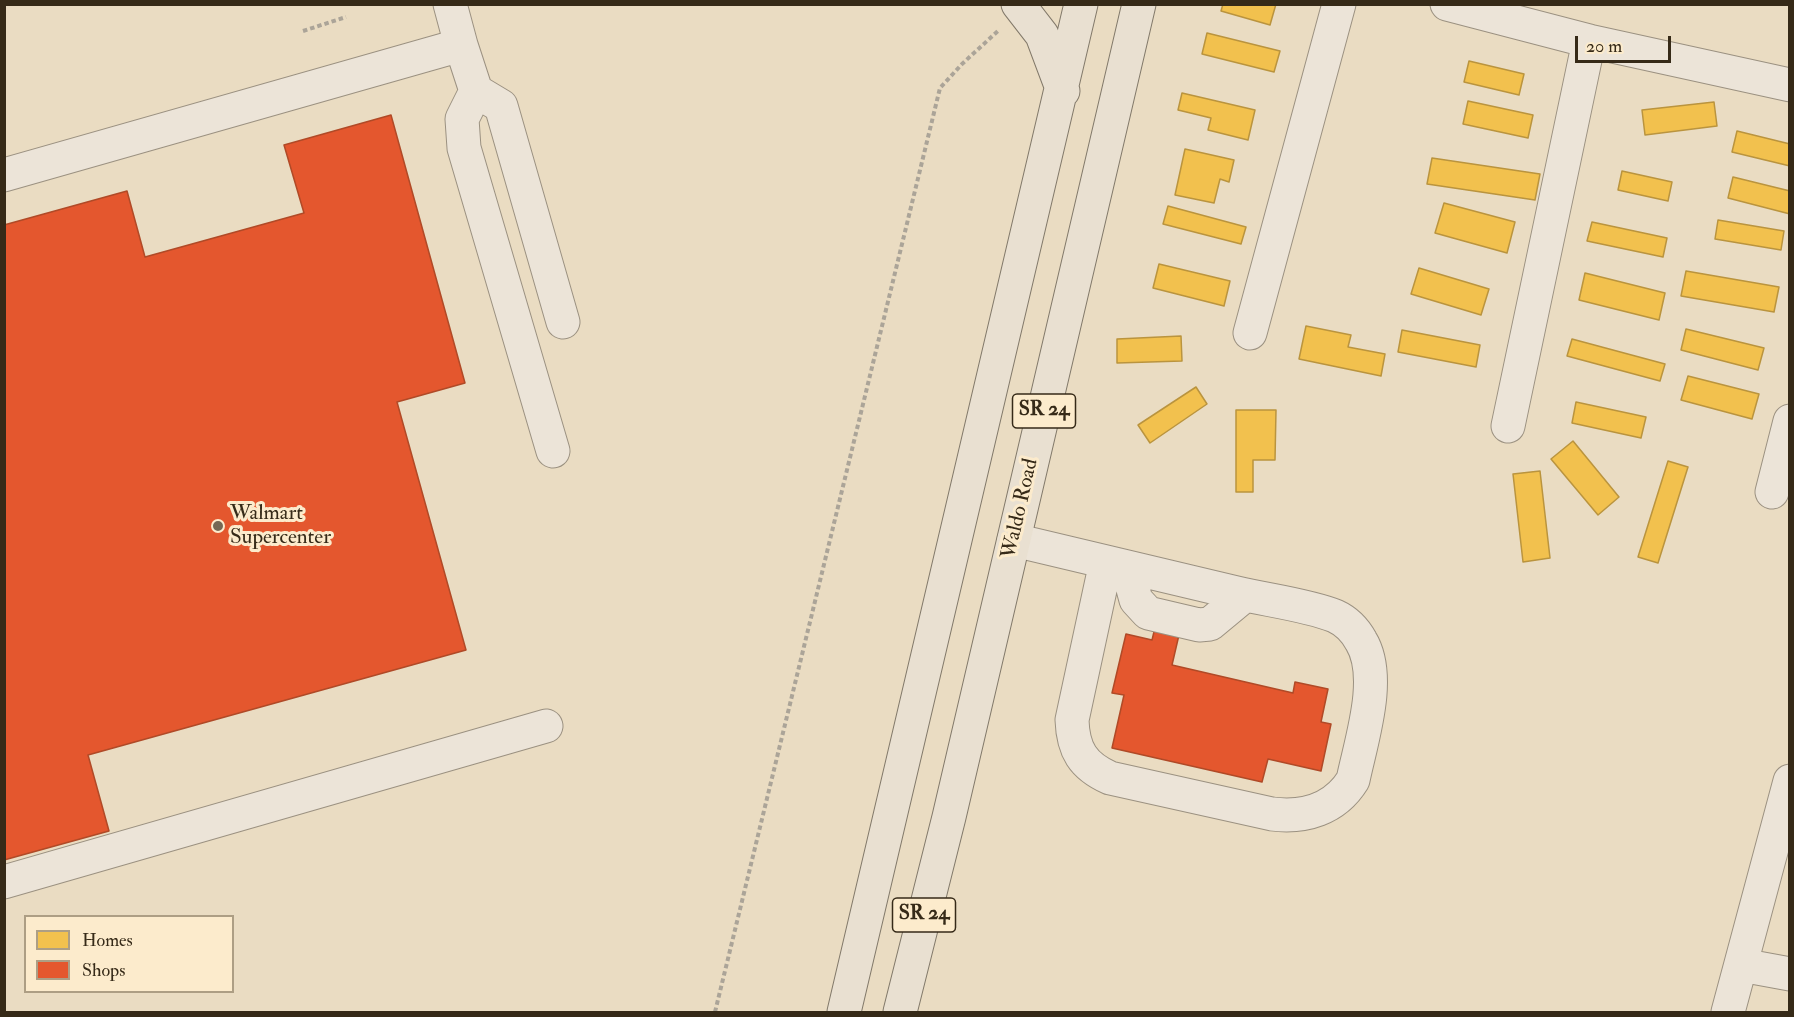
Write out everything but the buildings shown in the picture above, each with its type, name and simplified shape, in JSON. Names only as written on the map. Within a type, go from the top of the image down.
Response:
[{"type":"highway","name":"SR 24","points":[[844,1012],[1082,4]]},
{"type":"highway","name":"Waldo Road","points":[[900,1012],[949,817],[1139,4]]},
{"type":"highway","points":[[1011,16],[1042,35],[1063,91]]},
{"type":"street","points":[[450,4],[476,91],[501,106],[563,322]]},
{"type":"street","points":[[1250,333],[1339,4]]},
{"type":"street","points":[[1447,4],[1589,41],[1790,85]]},
{"type":"street","points":[[1508,426],[1589,41]]},
{"type":"street","points":[[4,175],[461,45]]},
{"type":"street","points":[[476,91],[462,119],[464,148],[553,451]]},
{"type":"street","points":[[1772,492],[1790,421]]},
{"type":"street","points":[[1014,540],[1116,564],[1245,595],[1335,616],[1350,626],[1362,642],[1371,677],[1353,780],[1344,794],[1331,804],[1311,813],[1292,816],[1272,814],[1110,778],[1095,771],[1084,762],[1072,736],[1072,720],[1116,564]]},
{"type":"street","points":[[4,882],[546,726]]},
{"type":"street","points":[[1728,1012],[1790,781]]},
{"type":"street","points":[[1741,964],[1790,974]]},
{"type":"path","points":[[715,1012],[940,88],[1011,16]]},
{"type":"path","points":[[303,32],[346,17]]},
{"type":"place","name":"Walmart Supercenter","points":[[218,526]]}]
